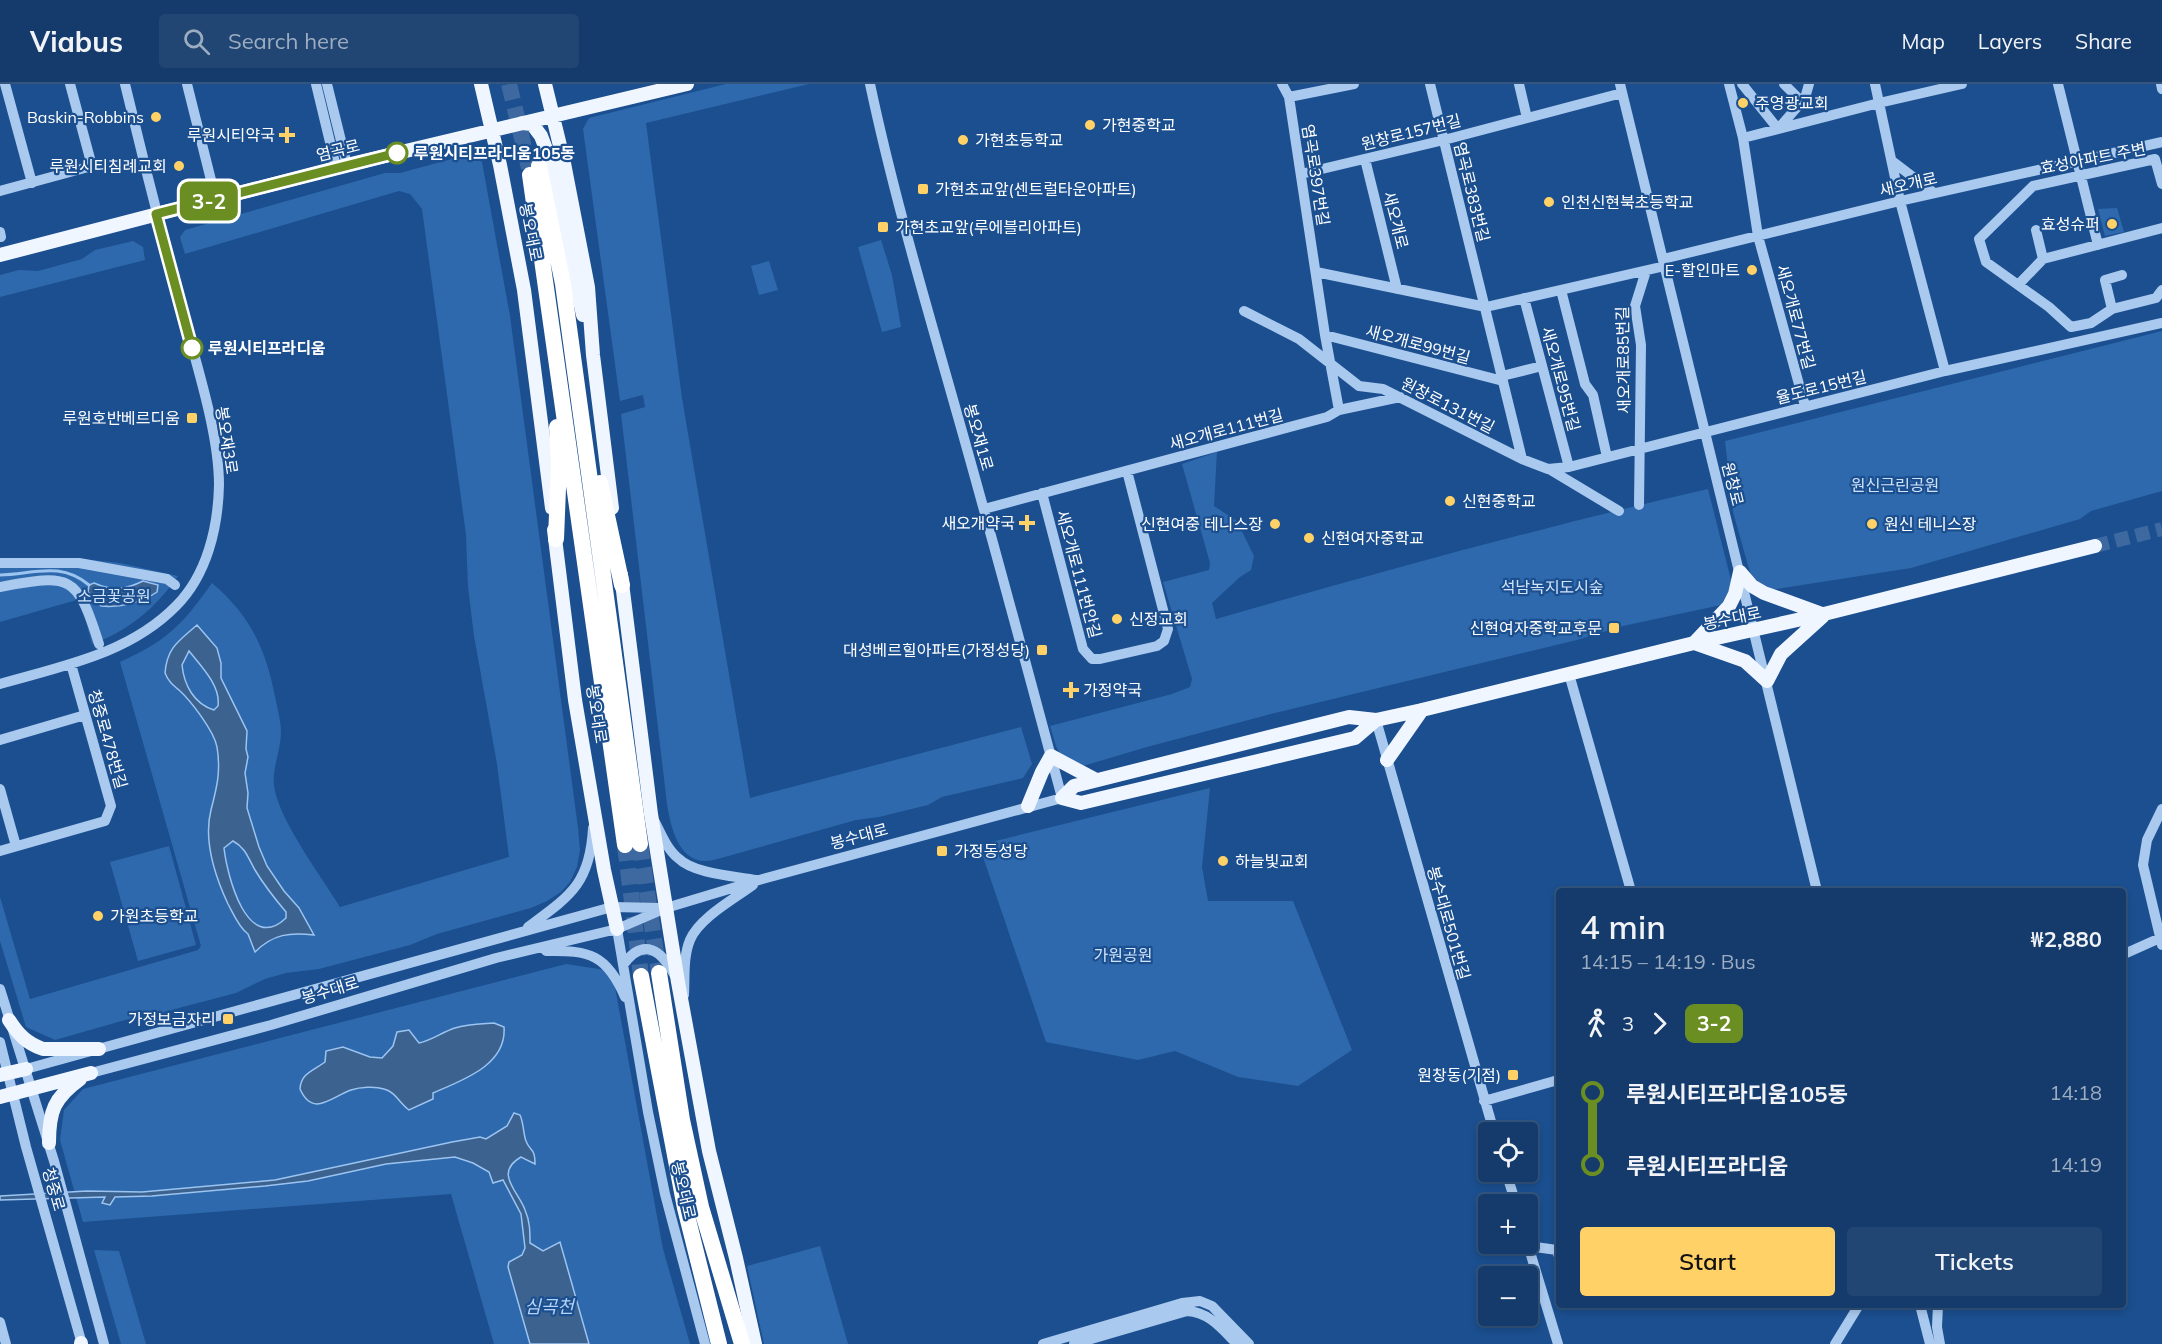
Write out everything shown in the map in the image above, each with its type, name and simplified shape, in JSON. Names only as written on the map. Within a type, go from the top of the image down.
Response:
[{"type":"highway","name":"봉오대로","points":[[534,167],[563,284],[632,845],[549,304],[534,167]]},
{"type":"highway","points":[[563,284],[587,423],[622,585]]},
{"type":"highway","points":[[549,304],[559,464],[556,539]]},
{"type":"highway","name":"봉오대로","points":[[659,973],[682,1120],[701,1207],[742,1344]]},
{"type":"highway","name":"봉오대로","points":[[641,976],[686,1208],[719,1344]]},
{"type":"main road","name":"봉오대로","points":[[481,84],[524,290],[576,700],[617,929]]},
{"type":"main road","name":"봉오대로","points":[[545,84],[554,116],[588,287],[593,355],[651,814],[678,982],[709,1151],[755,1344]]},
{"type":"main road","name":"염곡로","points":[[0,255],[341,166],[687,84]]},
{"type":"main road","points":[[522,123],[532,124],[541,136],[549,157],[576,288],[593,355]]},
{"type":"main road","name":"봉수대로","points":[[1062,798],[1074,786],[1349,717],[1376,720],[1422,710],[1694,643],[1824,614],[2095,546]]},
{"type":"main road","points":[[1740,572],[1752,586],[1764,593],[1824,614],[1781,654],[1767,681],[1745,661],[1694,643],[1729,606],[1735,594],[1740,572]]},
{"type":"main road","points":[[1387,760],[1422,710]]},
{"type":"main road","name":"봉수대로","points":[[1062,798],[1081,803],[1344,741],[1355,738],[1376,720]]},
{"type":"main road","points":[[1028,806],[1051,756],[1096,780]]},
{"type":"main road","points":[[9,1020],[20,1036],[34,1046],[43,1049],[99,1049]]},
{"type":"main road","name":"봉수대로","points":[[4,1074],[26,1069]]},
{"type":"main road","points":[[49,1143],[49,1125],[61,1093],[91,1073]]},
{"type":"main road","name":"봉수대로","points":[[7,1095],[91,1073]]},
{"type":"street","points":[[5,84],[32,183]]},
{"type":"street","points":[[0,191],[92,166],[70,84]]},
{"type":"street","name":"봉오재3로","points":[[0,684],[102,654],[132,639],[156,623],[176,606],[195,581],[207,555],[216,520],[219,483],[214,443],[200,377],[156,214],[125,84]]},
{"type":"street","points":[[187,84],[212,184]]},
{"type":"street","points":[[316,84],[337,146]]},
{"type":"street","points":[[327,84],[341,166]]},
{"type":"street","name":"봉오재1로","points":[[870,84],[908,241],[984,509],[1062,798]]},
{"type":"street","name":"염곡로397번길","points":[[1282,84],[1289,97],[1316,272]]},
{"type":"street","points":[[1289,97],[1354,84]]},
{"type":"street","name":"염곡로383번길","points":[[1430,84],[1486,307]]},
{"type":"street","points":[[1519,84],[1527,118]]},
{"type":"street","name":"새오개로77번길","points":[[1729,84],[1743,138],[1758,236],[1805,406]]},
{"type":"street","points":[[1742,84],[1778,129]]},
{"type":"street","points":[[1785,84],[1802,102]]},
{"type":"street","points":[[1778,129],[1805,98],[1809,84]]},
{"type":"street","points":[[1875,84],[1900,201],[1945,371]]},
{"type":"street","points":[[1743,138],[1962,84]]},
{"type":"street","points":[[2058,84],[2098,245]]},
{"type":"street","points":[[2161,84],[2162,89]]},
{"type":"street","name":"원창로157번길","points":[[1301,174],[1527,118],[1621,88]]},
{"type":"street","name":"원창로","points":[[1621,88],[1816,888]]},
{"type":"street","name":"새오개로","points":[[1316,272],[1486,307],[1646,271],[1664,263],[1758,236],[1900,201],[2162,142]]},
{"type":"street","name":"새오개로","points":[[1365,159],[1397,288]]},
{"type":"street","name":"효성아파트 주변","points":[[2162,184],[2155,159],[2033,186],[1979,239],[1986,262],[2049,307],[2071,327],[2091,323],[2112,309],[2156,298],[2162,290]]},
{"type":"street","points":[[1892,161],[1934,193]]},
{"type":"street","points":[[2018,285],[2043,259],[2162,228]]},
{"type":"street","points":[[2036,230],[2043,259]]},
{"type":"street","name":"새오개로85번길","points":[[1639,449],[1641,345],[1635,306],[1646,271]]},
{"type":"street","points":[[1316,272],[1339,410]]},
{"type":"street","points":[[2112,309],[2105,280],[2122,275]]},
{"type":"street","points":[[1562,290],[1585,384],[1593,395],[1607,457]]},
{"type":"street","name":"새오개로95번길","points":[[1524,298],[1569,467]]},
{"type":"street","name":"새오개로99번길","points":[[1486,307],[1522,459]]},
{"type":"street","name":"원창로131번길","points":[[1244,311],[1299,339],[1359,386],[1383,389],[1400,397],[1522,459],[1548,469],[1619,511]]},
{"type":"street","name":"율도로15번길","points":[[1705,432],[1945,371],[2162,323]]},
{"type":"street","name":"새오개로99번길","points":[[1325,335],[1503,379]]},
{"type":"street","points":[[1503,379],[1542,366]]},
{"type":"street","name":"새오개로111번길","points":[[984,509],[1327,417],[1339,410],[1400,397]]},
{"type":"street","name":"원창로131번길","points":[[1548,469],[1569,467],[1705,432]]},
{"type":"street","points":[[1639,449],[1639,505]]},
{"type":"street","name":"새오개로111번안길","points":[[1042,493],[1086,654],[1092,659],[1100,659],[1157,646],[1164,641],[1168,628],[1127,471]]},
{"type":"street","points":[[0,565],[79,563],[167,579],[175,585]]},
{"type":"street","points":[[0,565],[24,582]]},
{"type":"street","points":[[0,587],[37,580],[56,580],[71,585],[81,595],[99,644]]},
{"type":"street","name":"청중로478번길","points":[[0,851],[105,821],[109,814],[111,806],[71,664]]},
{"type":"street","points":[[1569,674],[1630,888]]},
{"type":"street","points":[[0,740],[85,715]]},
{"type":"street","name":"봉수대로501번길","points":[[1376,720],[1491,1122]]},
{"type":"street","points":[[0,789],[16,846]]},
{"type":"street","name":"봉수대로","points":[[91,1073],[271,1025],[496,958],[617,929],[666,908],[759,880],[1062,798]]},
{"type":"street","points":[[522,931],[571,894],[582,878],[592,848],[594,801]]},
{"type":"street","points":[[2126,955],[2161,942],[2143,865],[2146,840],[2162,809]]},
{"type":"street","points":[[651,814],[668,846],[686,864],[729,876],[759,880]]},
{"type":"street","points":[[683,1011],[686,957],[690,940],[705,920],[759,880]]},
{"type":"street","name":"봉수대로","points":[[26,1069],[612,907],[666,908]]},
{"type":"street","name":"봉오대로","points":[[617,929],[648,1112],[665,1194],[705,1344]]},
{"type":"street","points":[[528,951],[566,950],[590,954],[600,960],[612,971],[633,1016]]},
{"type":"street","points":[[623,964],[635,952],[651,950],[660,953],[666,960],[678,982]]},
{"type":"street","points":[[0,989],[49,1143],[104,1344]]},
{"type":"street","name":"청중로","points":[[0,1042],[7,1095],[32,1166],[82,1344]]},
{"type":"street","points":[[1484,1101],[1556,1081]]},
{"type":"street","points":[[1538,1246],[1556,1250]]},
{"type":"street","points":[[1531,1254],[1558,1344]]},
{"type":"street","points":[[1043,1344],[1182,1304],[1200,1301],[1212,1306],[1249,1344]]},
{"type":"street","points":[[1835,1344],[1857,1308]]},
{"type":"street","points":[[1921,1308],[1930,1344]]},
{"type":"street","points":[[1938,1308],[1937,1327],[1940,1344]]},
{"type":"street","points":[[1074,1344],[1187,1311],[1198,1312],[1206,1316],[1237,1344]]},
{"type":"street","points":[[0,1322],[6,1344]]},
{"type":"green space","points":[[726,84],[809,84],[646,123],[682,398],[750,798],[1021,727],[1032,764],[1023,778],[942,797],[928,805],[856,820],[714,860],[702,861],[693,858],[679,844],[671,824],[667,804],[621,414],[645,407],[643,395],[620,401],[583,129],[589,118]]},
{"type":"green space","points":[[470,154],[482,162],[510,316],[578,828],[580,850],[577,867],[570,882],[561,892],[531,908],[437,934],[410,945],[319,969],[286,973],[265,979],[236,993],[160,1013],[150,1013],[55,1040],[26,1027],[0,941],[0,897],[30,999],[198,950],[201,946],[120,662],[137,654],[173,630],[192,610],[212,583],[247,622],[262,650],[272,683],[281,728],[274,777],[275,791],[285,819],[340,907],[509,857],[497,764],[474,636],[468,587],[466,535],[422,209],[410,194],[399,191],[185,254],[180,237],[185,230],[385,173],[400,173]]},
{"type":"green space","points":[[2117,208],[2124,232],[2105,236],[2098,209]]},
{"type":"green space","points":[[881,240],[892,275],[901,327],[882,332],[858,247]]},
{"type":"green space","points":[[133,241],[143,247],[145,260],[0,297],[0,275],[19,270],[38,271],[82,259],[95,250]]},
{"type":"green space","points":[[769,261],[778,290],[759,295],[751,266]]},
{"type":"green space","name":"원신근린공원","points":[[2162,331],[2162,491],[2091,511],[2080,519],[1911,568],[1770,590],[1751,576],[1733,512],[1725,441]]},
{"type":"green space","name":"석남녹지도시숲","points":[[1217,452],[1214,506],[1237,521],[1254,556],[1251,570],[1212,603],[1216,619],[1461,551],[1708,489],[1732,584],[1721,605],[1623,626],[1577,640],[1271,714],[1083,766],[1063,759],[1050,726],[1172,694],[1190,687],[1192,679],[1163,582],[1209,570],[1210,563],[1182,464]]},
{"type":"green space","name":"소금꽃공원","points":[[0,559],[84,559],[120,563],[178,576],[151,608],[140,617],[118,632],[92,644],[80,599],[0,622]]},
{"type":"green space","name":"가원공원","points":[[1210,788],[1202,867],[1208,901],[1293,901],[1352,1050],[1298,1086],[1238,1077],[1175,1051],[1138,1060],[1046,1042],[979,845]]},
{"type":"green space","points":[[169,846],[196,945],[138,961],[110,862]]},
{"type":"green space","points":[[566,964],[612,971],[663,1249],[690,1344],[494,1344],[451,1194],[83,1222],[60,1140],[64,1110],[83,1089]]},
{"type":"green space","points":[[820,1246],[848,1344],[764,1344],[747,1266]]},
{"type":"green space","points":[[94,1250],[119,1251],[146,1344],[121,1344]]},
{"type":"water","points":[[143,581],[158,585],[157,592],[137,602],[122,605],[101,606],[88,592],[89,585],[94,583],[119,588]]},
{"type":"water","points":[[197,625],[217,648],[221,663],[221,678],[247,731],[248,757],[245,773],[248,793],[247,808],[259,847],[267,866],[299,908],[314,935],[297,934],[275,938],[255,952],[248,934],[237,920],[223,893],[209,846],[209,822],[219,764],[215,740],[201,717],[184,695],[169,681],[165,673],[171,651],[179,640]],"holes":[[[189,651],[209,677],[216,691],[218,706],[214,710],[201,703],[191,693],[185,680],[182,665]],[[233,841],[244,850],[262,881],[286,912],[286,918],[272,927],[260,926],[250,919],[241,907],[229,876],[224,848]]]},
{"type":"water","points":[[494,1023],[504,1027],[503,1040],[491,1061],[457,1083],[433,1093],[433,1099],[409,1110],[392,1093],[380,1088],[355,1089],[317,1104],[305,1098],[300,1089],[305,1076],[325,1062],[326,1051],[343,1047],[370,1057],[382,1058],[393,1046],[397,1032],[409,1030],[419,1043],[460,1027]]},
{"type":"water","name":"심곡천","points":[[514,1113],[520,1115],[525,1138],[533,1152],[535,1164],[521,1157],[513,1163],[508,1176],[510,1183],[527,1214],[530,1243],[543,1251],[560,1242],[589,1344],[530,1344],[508,1267],[509,1262],[522,1255],[525,1248],[521,1214],[503,1180],[493,1183],[489,1172],[455,1157],[386,1164],[308,1181],[152,1196],[115,1197],[110,1205],[102,1203],[105,1197],[0,1200],[0,1196],[87,1191],[142,1192],[275,1180],[452,1142],[480,1137],[486,1139],[507,1126]]},
{"type":"waterway","points":[[0,575],[57,571],[68,573],[89,585]]},
{"type":"tunnel","points":[[509,84],[529,168]]},
{"type":"tunnel","points":[[2095,546],[2162,529]]},
{"type":"tunnel","points":[[640,844],[659,973]]},
{"type":"tunnel","points":[[625,845],[641,976]]},
{"type":"bus line","name":"3-2","points":[[192,348],[156,214],[397,153]]},
{"type":"place","name":"주영광교회","points":[[1743,103]]},
{"type":"place","name":"Baskin-Robbins","points":[[156,117]]},
{"type":"place","name":"가현중학교","points":[[1090,125]]},
{"type":"place","name":"루원시티약국","points":[[287,135]]},
{"type":"place","name":"가현초등학교","points":[[963,140]]},
{"type":"place","name":"루원시티프라디움105동","points":[[397,153]]},
{"type":"place","name":"루원시티침례교회","points":[[179,166]]},
{"type":"place","name":"가현초교앞(센트럴타운아파트)","points":[[923,189]]},
{"type":"place","name":"인천신현북초등학교","points":[[1549,202]]},
{"type":"place","name":"효성슈퍼","points":[[2112,224]]},
{"type":"place","name":"가현초교앞(루에블리아파트)","points":[[883,227]]},
{"type":"place","name":"E-할인마트","points":[[1752,270]]},
{"type":"place","name":"루원시티프라디움","points":[[192,348]]},
{"type":"place","name":"루원호반베르디움","points":[[192,418]]},
{"type":"place","name":"신현중학교","points":[[1450,501]]},
{"type":"place","name":"새오개약국","points":[[1027,523]]},
{"type":"place","name":"신현여중 테니스장","points":[[1275,524]]},
{"type":"place","name":"원신 테니스장","points":[[1872,524]]},
{"type":"place","name":"신현여자중학교","points":[[1309,538]]},
{"type":"place","name":"신정교회","points":[[1117,619]]},
{"type":"place","name":"신현여자중학교후문","points":[[1614,628]]},
{"type":"place","name":"대성베르힐아파트(가정성당)","points":[[1042,650]]},
{"type":"place","name":"가정약국","points":[[1071,690]]},
{"type":"place","name":"가정동성당","points":[[942,851]]},
{"type":"place","name":"하늘빛교회","points":[[1223,861]]},
{"type":"place","name":"가원초등학교","points":[[98,916]]},
{"type":"place","name":"가정보금자리","points":[[228,1019]]},
{"type":"place","name":"원창동(기점)","points":[[1513,1075]]}]
